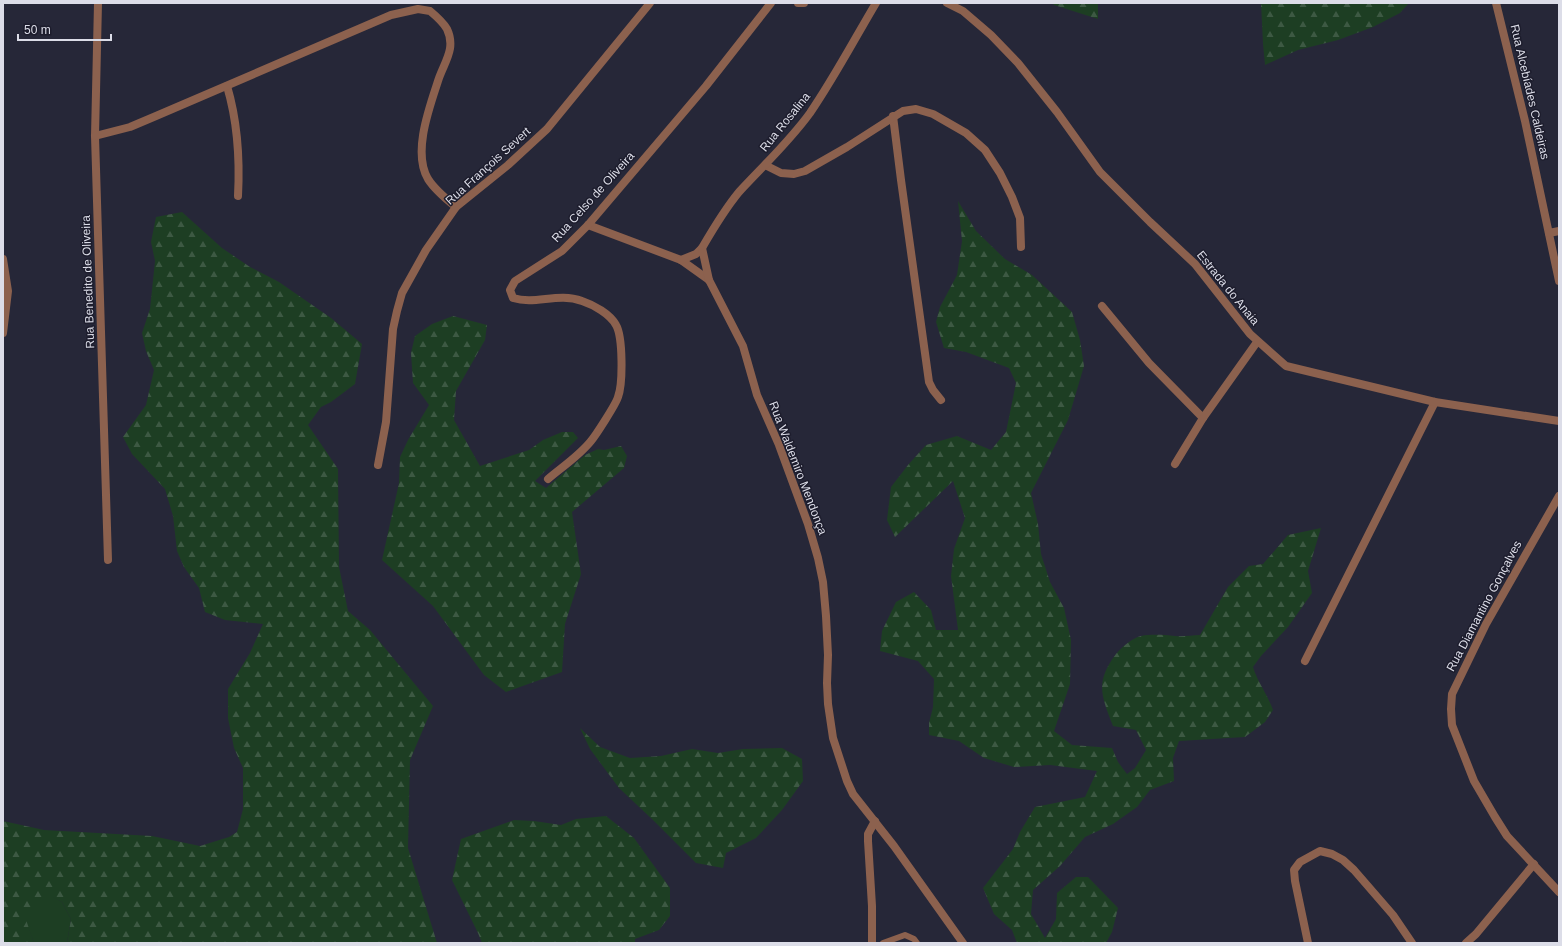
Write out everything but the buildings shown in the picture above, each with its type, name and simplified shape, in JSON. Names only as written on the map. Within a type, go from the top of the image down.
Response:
[{"type":"street","name":"Rua Benedito de Oliveira","points":[[98,3],[95,136],[108,560]]},
{"type":"street","name":"Rua François Severt","points":[[378,465],[386,422],[393,329],[396,311],[402,293],[426,250],[456,207],[508,165],[546,129],[650,3]]},
{"type":"street","name":"Rua Celso de Oliveira","points":[[548,479],[592,441],[618,397],[622,368],[621,341],[617,326],[609,316],[583,301],[567,297],[546,298],[530,301],[520,300],[513,298],[510,290],[515,281],[562,251],[588,225],[706,86],[771,3]]},
{"type":"street","points":[[798,3],[804,3]]},
{"type":"street","name":"Rua Rosalina","points":[[682,260],[696,254],[702,248],[723,213],[738,194],[794,133],[810,113],[876,3]]},
{"type":"street","name":"Estrada do Anaia","points":[[947,3],[969,16],[991,35],[1018,63],[1057,112],[1100,172],[1195,264],[1257,342],[1286,366],[1435,402],[1559,421]]},
{"type":"street","name":"Rua Alcebíades Caldeiras","points":[[1496,3],[1525,121],[1559,281]]},
{"type":"street","points":[[95,136],[130,127],[391,15],[418,9],[430,11],[447,29],[450,42],[449,58],[440,77],[424,130],[421,152],[422,164],[428,179],[438,191],[456,207]]},
{"type":"street","points":[[226,86],[233,107],[238,136],[238,196]]},
{"type":"street","points":[[765,165],[781,173],[794,174],[805,171],[847,147],[893,116],[903,111],[916,109],[933,114],[966,133],[985,150],[1000,173],[1012,197],[1020,218],[1021,247]]},
{"type":"street","points":[[893,116],[900,180],[929,382],[941,400]]},
{"type":"street","name":"Rua Waldemiro Mendonça","points":[[588,225],[682,260],[709,280],[743,346],[757,395],[808,524],[823,582],[828,655],[828,697],[833,738],[847,781],[853,794],[898,851],[963,943]]},
{"type":"street","points":[[1550,233],[1559,231]]},
{"type":"street","points":[[702,248],[709,280]]},
{"type":"street","points":[[3,259],[8,291],[3,333]]},
{"type":"street","points":[[1102,306],[1149,363],[1203,418]]},
{"type":"street","points":[[1175,464],[1203,418],[1257,342]]},
{"type":"street","points":[[1305,661],[1435,402]]},
{"type":"street","name":"Rua Diamantino Gonçalves","points":[[1559,496],[1486,624],[1452,694],[1451,709],[1452,725],[1474,781],[1507,836],[1559,892]]},
{"type":"street","points":[[872,943],[872,906],[868,834],[875,821]]},
{"type":"street","points":[[1308,943],[1296,888],[1294,870],[1300,862],[1320,851],[1332,854],[1343,860],[1354,870],[1393,915],[1412,943]]},
{"type":"street","points":[[1466,943],[1476,934],[1534,864]]},
{"type":"lane","points":[[883,943],[904,935],[914,939],[917,943]]},
{"type":"green space","points":[[1052,3],[1098,3],[1098,19],[1054,5]]},
{"type":"green space","points":[[1261,3],[1409,3],[1400,13],[1373,27],[1338,40],[1298,50],[1265,65]]},
{"type":"green space","points":[[958,201],[976,231],[1005,259],[1032,275],[1072,312],[1080,340],[1084,366],[1068,420],[1031,493],[1038,524],[1041,554],[1050,582],[1064,608],[1071,640],[1070,684],[1054,731],[1072,745],[1112,748],[1118,762],[1127,774],[1135,768],[1146,750],[1136,730],[1113,726],[1103,697],[1102,689],[1105,673],[1116,654],[1127,643],[1141,636],[1200,635],[1228,587],[1249,566],[1263,564],[1288,535],[1321,528],[1308,571],[1312,593],[1288,627],[1261,656],[1253,667],[1273,710],[1265,722],[1245,737],[1179,741],[1173,758],[1174,781],[1150,790],[1137,807],[1113,824],[1085,837],[1060,866],[1033,890],[1031,914],[1045,938],[1056,919],[1057,893],[1076,877],[1088,877],[1118,908],[1112,932],[1106,943],[1017,943],[1012,930],[994,914],[983,888],[1013,849],[1020,832],[1035,807],[1085,797],[1097,771],[1050,765],[1014,767],[984,758],[959,741],[929,735],[929,723],[933,707],[934,679],[918,661],[880,651],[882,631],[896,602],[914,592],[931,610],[936,630],[958,630],[951,576],[954,549],[965,518],[953,481],[895,537],[887,520],[891,487],[926,445],[957,436],[991,450],[1006,432],[1016,383],[1009,368],[966,352],[944,348],[936,322],[940,307],[957,275],[962,241]]},
{"type":"green space","points":[[182,212],[222,248],[250,267],[279,282],[331,318],[362,344],[355,384],[331,402],[321,407],[308,425],[338,469],[339,567],[348,611],[370,630],[433,706],[410,760],[408,848],[437,943],[67,943],[71,919],[62,902],[47,894],[25,917],[34,943],[3,943],[3,821],[44,830],[152,836],[200,846],[229,837],[237,832],[243,809],[243,768],[234,748],[228,718],[228,689],[250,653],[263,624],[225,620],[205,612],[199,588],[184,567],[177,551],[173,516],[165,489],[132,454],[123,437],[146,405],[154,370],[146,351],[142,333],[150,309],[155,261],[151,242],[156,217]]},
{"type":"green space","points":[[453,316],[487,325],[485,340],[456,391],[454,420],[480,466],[529,450],[543,440],[562,432],[573,432],[578,438],[535,481],[546,488],[585,455],[598,449],[604,450],[621,446],[627,456],[624,468],[572,512],[581,574],[565,624],[562,672],[506,692],[484,675],[433,606],[382,560],[399,483],[400,457],[408,440],[429,405],[413,383],[411,353],[415,336],[432,324]]},
{"type":"green space","points":[[580,728],[600,747],[630,758],[661,756],[692,749],[718,753],[743,749],[782,748],[802,759],[803,781],[782,810],[756,838],[726,853],[723,868],[696,863],[619,788],[590,749]]},
{"type":"green space","points":[[606,816],[634,838],[670,888],[670,916],[659,930],[635,939],[635,943],[482,943],[452,880],[461,839],[514,820],[561,825],[576,819]]},
{"type":"green space","points":[[47,893],[62,902],[71,919],[67,943],[34,943],[24,917]]}]
